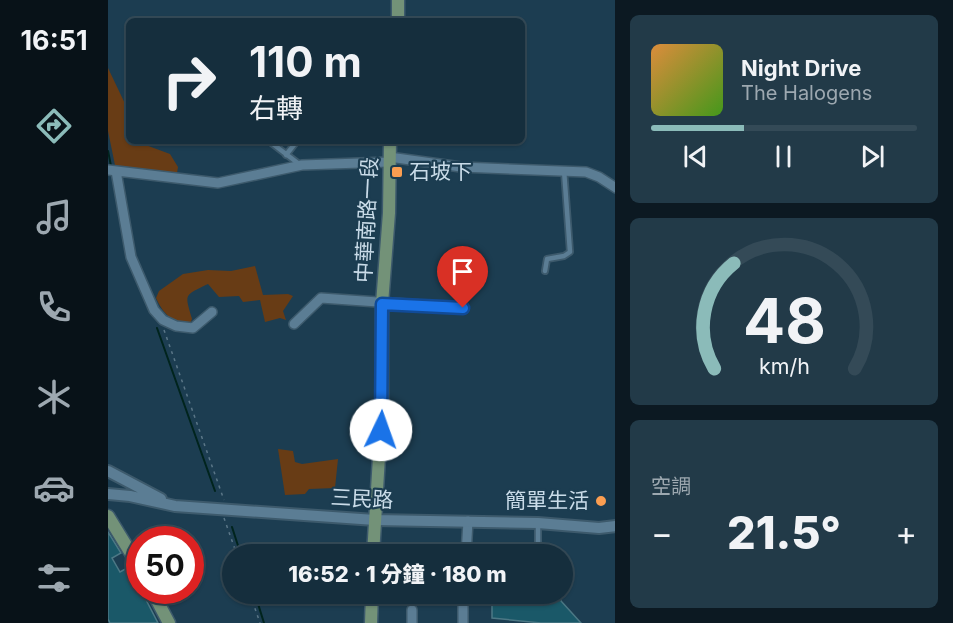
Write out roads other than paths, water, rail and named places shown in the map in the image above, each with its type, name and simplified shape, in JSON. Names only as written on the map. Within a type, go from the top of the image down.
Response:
[{"type":"main road","points":[[398,0],[398,18]]},
{"type":"main road","name":"中華南路一段","points":[[374,544],[382,408],[382,304],[389,213],[390,144]]},
{"type":"main road","points":[[108,516],[126,545]]},
{"type":"main road","points":[[159,604],[170,623]]},
{"type":"main road","points":[[371,623],[372,604]]},
{"type":"street","points":[[212,312],[193,328],[176,326],[163,320],[154,310],[131,257],[112,170],[218,183],[302,165],[389,160],[461,167],[564,170],[589,173],[615,188]]},
{"type":"street","points":[[294,324],[321,298],[463,308]]},
{"type":"street","points":[[108,471],[175,506]]},
{"type":"street","name":"三民路","points":[[108,494],[130,496],[175,506],[375,520],[538,523],[599,528],[615,526]]},
{"type":"street","points":[[467,544],[468,521]]},
{"type":"street","points":[[463,623],[464,604]]},
{"type":"street","points":[[412,610],[412,623]]},
{"type":"lane","points":[[273,144],[302,165]]},
{"type":"lane","points":[[286,155],[295,144]]},
{"type":"lane","points":[[545,270],[547,259],[564,256],[570,252],[564,170]]},
{"type":"lane","points":[[538,523],[538,544]]},
{"type":"waterway","points":[[108,151],[111,166]]},
{"type":"waterway","points":[[157,328],[215,491]]},
{"type":"waterway","points":[[232,527],[237,544]]},
{"type":"waterway","points":[[258,604],[264,623]]},
{"type":"place","name":"石坡下","points":[[397,172]]},
{"type":"place","name":"簡單生活","points":[[601,501]]}]
